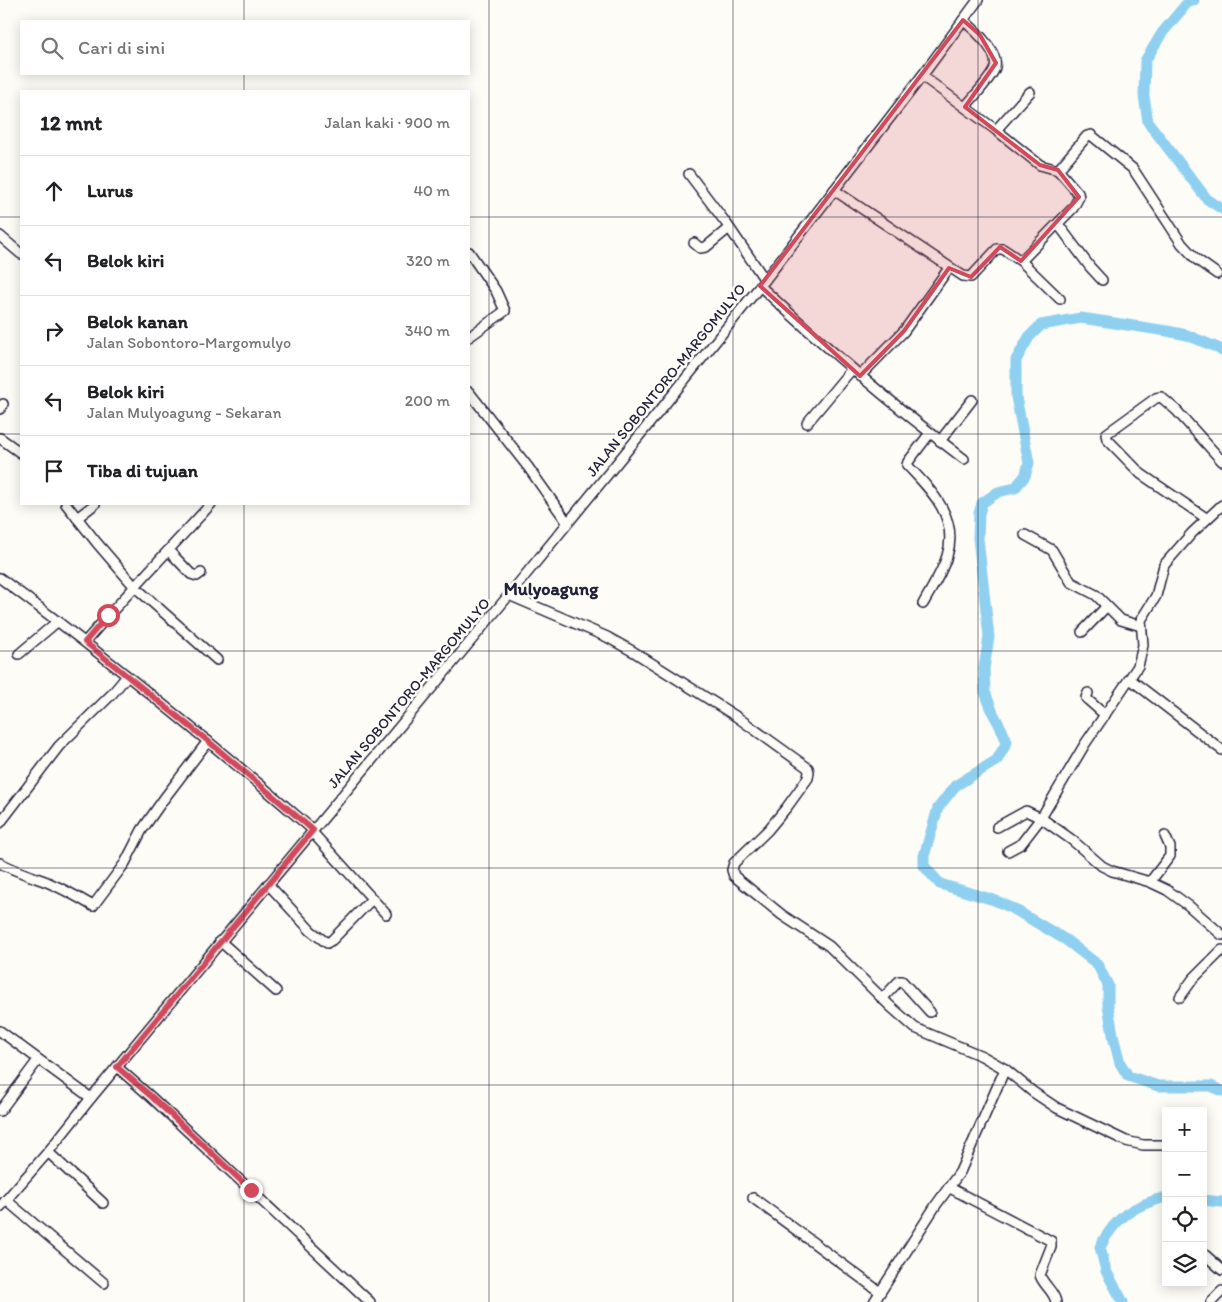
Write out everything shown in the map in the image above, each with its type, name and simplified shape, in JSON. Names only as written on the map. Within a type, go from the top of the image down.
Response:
[{"type":"street","name":"JALAN SOBONTORO-MARGOMULYO","points":[[3,1204],[48,1152],[90,1098],[509,595],[666,403],[834,190],[978,0]]},
{"type":"street","points":[[963,20],[980,35],[996,63],[994,71],[965,107]]},
{"type":"street","points":[[922,76],[1040,165],[1058,170],[1078,193],[1079,197],[1073,208],[1021,261]]},
{"type":"street","points":[[996,130],[1030,92]]},
{"type":"street","points":[[1058,170],[1086,136],[1091,135],[1133,169],[1182,244],[1196,259],[1217,274]]},
{"type":"street","points":[[690,174],[729,228],[762,283],[860,376],[964,459]]},
{"type":"street","points":[[834,190],[963,276],[971,277],[1000,248],[1003,248],[1021,261],[1060,299]]},
{"type":"street","points":[[1058,224],[1090,268],[1102,280]]},
{"type":"street","points":[[694,242],[700,248],[706,247],[729,228]]},
{"type":"street","points":[[0,236],[18,251]]},
{"type":"street","points":[[470,253],[496,291],[505,309],[501,315],[470,337]]},
{"type":"street","points":[[860,376],[904,331],[926,303],[949,268]]},
{"type":"street","points":[[806,423],[852,369]]},
{"type":"street","points":[[470,393],[528,467],[567,522]]},
{"type":"street","points":[[1206,518],[1141,474],[1107,439],[1106,434],[1154,399],[1161,397],[1176,410],[1222,461]]},
{"type":"street","points":[[940,441],[972,400]]},
{"type":"street","points":[[923,604],[947,558],[950,528],[946,514],[931,490],[907,466],[930,433]]},
{"type":"street","points":[[0,438],[20,452]]},
{"type":"street","points":[[67,505],[134,586],[217,660]]},
{"type":"street","points":[[77,518],[93,505]]},
{"type":"street","points":[[85,642],[134,586],[210,505]]},
{"type":"street","points":[[1008,851],[1021,844],[1041,818],[1085,744],[1130,678],[1142,655],[1144,641],[1141,626],[1142,618],[1158,592],[1164,564],[1206,518],[1222,505]]},
{"type":"street","points":[[1025,534],[1052,550],[1071,582],[1096,595],[1120,620],[1141,626]]},
{"type":"street","points":[[168,551],[191,574],[197,576],[201,573]]},
{"type":"street","points":[[0,578],[85,642],[208,741],[312,831],[386,914]]},
{"type":"street","points":[[509,595],[634,652],[737,717],[808,768],[810,775],[803,786],[768,830],[737,859],[732,873],[736,878],[777,911],[829,946],[882,999],[921,1031],[974,1052],[1005,1069],[1033,1092],[1057,1108],[1126,1140],[1144,1145],[1162,1145]]},
{"type":"street","points":[[1082,632],[1106,607]]},
{"type":"street","points":[[19,654],[58,621]]},
{"type":"street","points":[[0,823],[59,746],[112,694],[127,676]]},
{"type":"street","points":[[1130,678],[1222,750]]},
{"type":"street","points":[[1088,692],[1087,699],[1105,715]]},
{"type":"street","points":[[0,863],[16,872],[54,885],[92,906],[125,863],[142,830],[163,800],[208,741]]},
{"type":"street","points":[[998,827],[1026,811],[1041,818],[1072,840],[1102,866],[1112,871],[1150,882],[1181,900],[1222,935]]},
{"type":"street","points":[[1150,882],[1170,856],[1171,850],[1165,836]]},
{"type":"street","points":[[268,884],[311,931],[326,943],[332,940],[372,899]]},
{"type":"street","points":[[220,941],[276,991]]},
{"type":"street","points":[[1180,997],[1198,972],[1222,950]]},
{"type":"street","points":[[882,999],[899,981],[902,981],[930,1012]]},
{"type":"street","points":[[0,1031],[90,1098]]},
{"type":"street","points":[[0,1110],[38,1060]]},
{"type":"street","points":[[117,1067],[152,1097],[370,1302]]},
{"type":"street","points":[[874,1302],[963,1166],[1005,1069]]},
{"type":"street","points":[[48,1152],[103,1203]]},
{"type":"street","points":[[950,1188],[1051,1241],[1052,1247],[1040,1275],[1054,1295],[1056,1302]]},
{"type":"street","points":[[753,1198],[880,1292]]},
{"type":"street","points":[[3,1204],[104,1283]]},
{"type":"street","points":[[1207,1257],[1222,1270]]},
{"type":"street","points":[[1211,1302],[1222,1292]]},
{"type":"highlighted area","points":[[963,20],[980,35],[996,63],[965,107],[1040,165],[1058,170],[1079,197],[1021,261],[1000,247],[971,277],[949,268],[904,331],[860,376],[760,286]]},
{"type":"waterway","points":[[1194,0],[1188,2],[1162,33],[1145,61],[1144,96],[1148,122],[1207,199],[1222,209]]},
{"type":"waterway","points":[[1222,351],[1187,335],[1081,318],[1041,325],[1029,337],[1016,360],[1016,397],[1029,463],[1025,476],[1015,488],[998,492],[982,503],[979,514],[978,538],[989,637],[984,668],[985,692],[1007,742],[997,760],[955,786],[938,808],[924,856],[924,866],[940,884],[994,900],[1012,908],[1066,940],[1097,964],[1108,985],[1108,1006],[1114,1040],[1120,1063],[1128,1076],[1158,1086],[1211,1086],[1222,1091]]},
{"type":"waterway","points":[[1123,1302],[1106,1271],[1100,1247],[1119,1220],[1135,1208],[1162,1198]]},
{"type":"waterway","points":[[1207,1200],[1222,1202]]},
{"type":"district","name":"Mulyoagung","points":[[551,589]]},
{"type":"route","points":[[108,615],[85,642],[208,741],[313,830],[117,1067],[152,1097],[251,1190]]}]
